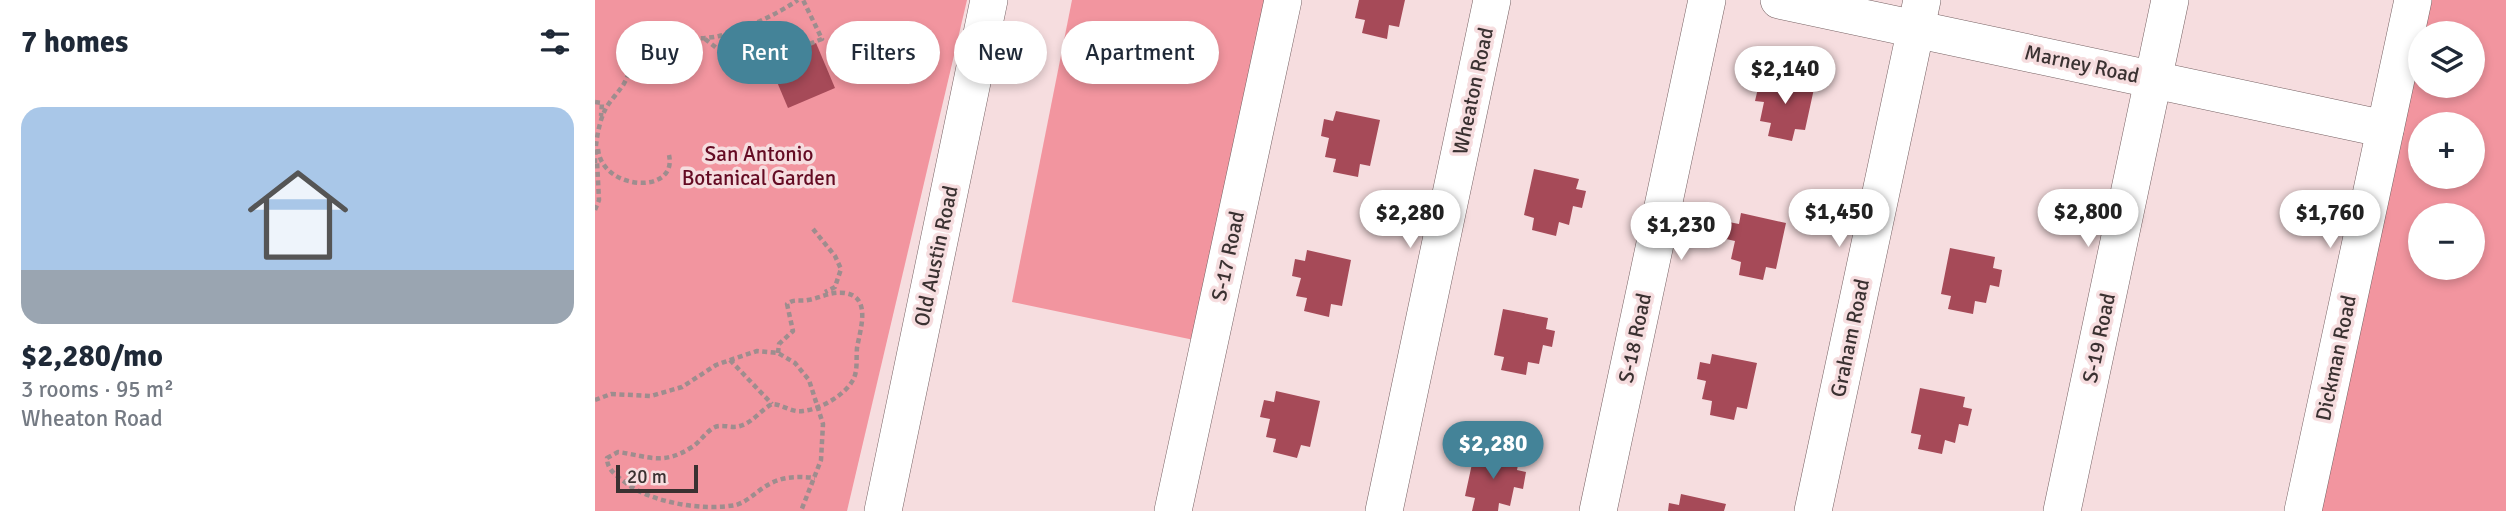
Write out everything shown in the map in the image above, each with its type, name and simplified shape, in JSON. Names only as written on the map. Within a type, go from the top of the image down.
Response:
[{"type":"street","name":"Old Austin Road","points":[[883,511],[989,0]]},
{"type":"street","name":"S-17 Road","points":[[1173,511],[1283,0]]},
{"type":"street","name":"Wheaton Road","points":[[1384,511],[1492,0]]},
{"type":"street","name":"S-18 Road","points":[[1598,511],[1707,0]]},
{"type":"street","name":"Marney Road","points":[[1779,0],[1919,14],[2153,79],[2385,129]]},
{"type":"street","name":"S-19 Road","points":[[2062,511],[2170,0]]},
{"type":"street","name":"Dickman Road","points":[[2304,511],[2413,0]]},
{"type":"street","name":"Graham Road","points":[[1813,511],[1919,14]]},
{"type":"path","points":[[596,163],[596,144],[605,110],[625,83],[640,50],[665,39],[704,38],[737,29],[800,0],[822,38],[812,42]]},
{"type":"path","points":[[704,38],[717,48]]},
{"type":"path","points":[[595,102],[605,110]]},
{"type":"path","points":[[595,102],[601,103],[599,200],[595,210]]},
{"type":"path","points":[[598,153],[612,173],[623,180],[641,184],[649,183],[663,174],[670,165],[669,155]]},
{"type":"path","points":[[778,353],[779,344],[793,331],[787,303],[791,300],[808,300],[835,286],[841,269],[835,256],[813,229]]},
{"type":"path","points":[[730,360],[772,404],[802,411],[837,397],[853,379],[863,318],[862,308],[857,299],[846,293],[819,296]]},
{"type":"path","points":[[595,400],[611,394],[650,396],[682,387],[716,365],[730,360],[757,351],[778,353],[795,363],[809,380],[823,424],[821,460],[801,511]]},
{"type":"path","points":[[772,404],[743,426],[718,426],[711,429],[696,444],[674,456],[649,459],[618,452],[607,458],[607,465],[632,487],[676,505],[702,509],[735,506],[775,481],[787,477],[815,478]]},
{"type":"green space","name":"San Antonio Botanical Garden","points":[[595,0],[967,0],[962,21],[954,21],[954,55],[847,511],[595,511]]},
{"type":"green space","points":[[1072,0],[1266,0],[1194,340],[1012,302],[1061,55],[1061,84],[1219,84],[1219,21],[1068,21]]},
{"type":"green space","points":[[2425,0],[2506,0],[2506,511],[2316,511],[2408,80],[2408,98],[2485,98],[2485,21],[2421,21]]},
{"type":"building","points":[[1359,0],[1405,0],[1399,27],[1389,25],[1387,39],[1362,33],[1365,20],[1355,18]]},
{"type":"building","points":[[816,43],[826,67],[826,84],[833,84],[835,88],[788,108],[778,84],[812,84],[812,45]]},
{"type":"building","points":[[1770,75],[1815,84],[1805,130],[1795,129],[1792,141],[1768,136],[1771,123],[1760,121],[1764,102],[1755,101],[1759,84],[1768,86]]},
{"type":"building","points":[[1336,111],[1380,120],[1370,166],[1360,164],[1358,177],[1333,172],[1336,159],[1325,157],[1329,138],[1321,136],[1324,119],[1333,121]]},
{"type":"building","points":[[1534,169],[1579,179],[1576,189],[1586,191],[1582,208],[1573,206],[1569,225],[1559,222],[1556,236],[1532,230],[1534,218],[1524,215]]},
{"type":"building","points":[[1741,213],[1786,223],[1776,269],[1766,267],[1763,280],[1739,275],[1741,262],[1731,259],[1735,241],[1726,239],[1729,222],[1739,224]]},
{"type":"building","points":[[1950,248],[1995,257],[1993,268],[2002,270],[1999,287],[1990,285],[1986,303],[1975,301],[1973,314],[1948,309],[1951,296],[1941,294]]},
{"type":"building","points":[[1307,250],[1351,260],[1342,306],[1331,304],[1329,317],[1304,311],[1307,298],[1296,296],[1301,278],[1292,276],[1295,259],[1305,261]]},
{"type":"building","points":[[1503,309],[1548,318],[1546,329],[1555,331],[1552,347],[1543,345],[1539,364],[1528,362],[1526,375],[1501,370],[1504,357],[1494,355]]},
{"type":"building","points":[[1712,354],[1757,363],[1747,409],[1737,407],[1734,420],[1710,415],[1712,401],[1702,399],[1706,381],[1697,379],[1700,362],[1710,364]]},
{"type":"building","points":[[1920,388],[1965,397],[1963,407],[1972,409],[1968,426],[1959,424],[1955,443],[1945,440],[1942,454],[1918,449],[1921,435],[1911,433]]},
{"type":"building","points":[[1276,391],[1320,401],[1310,447],[1301,445],[1297,458],[1273,452],[1276,439],[1266,437],[1270,419],[1260,417],[1264,400],[1274,402]]},
{"type":"building","points":[[1475,450],[1519,460],[1517,470],[1526,472],[1523,489],[1514,487],[1510,506],[1499,503],[1498,511],[1472,511],[1475,498],[1465,496]]},
{"type":"building","points":[[1681,494],[1726,504],[1724,511],[1668,511],[1669,503],[1679,505]]}]
